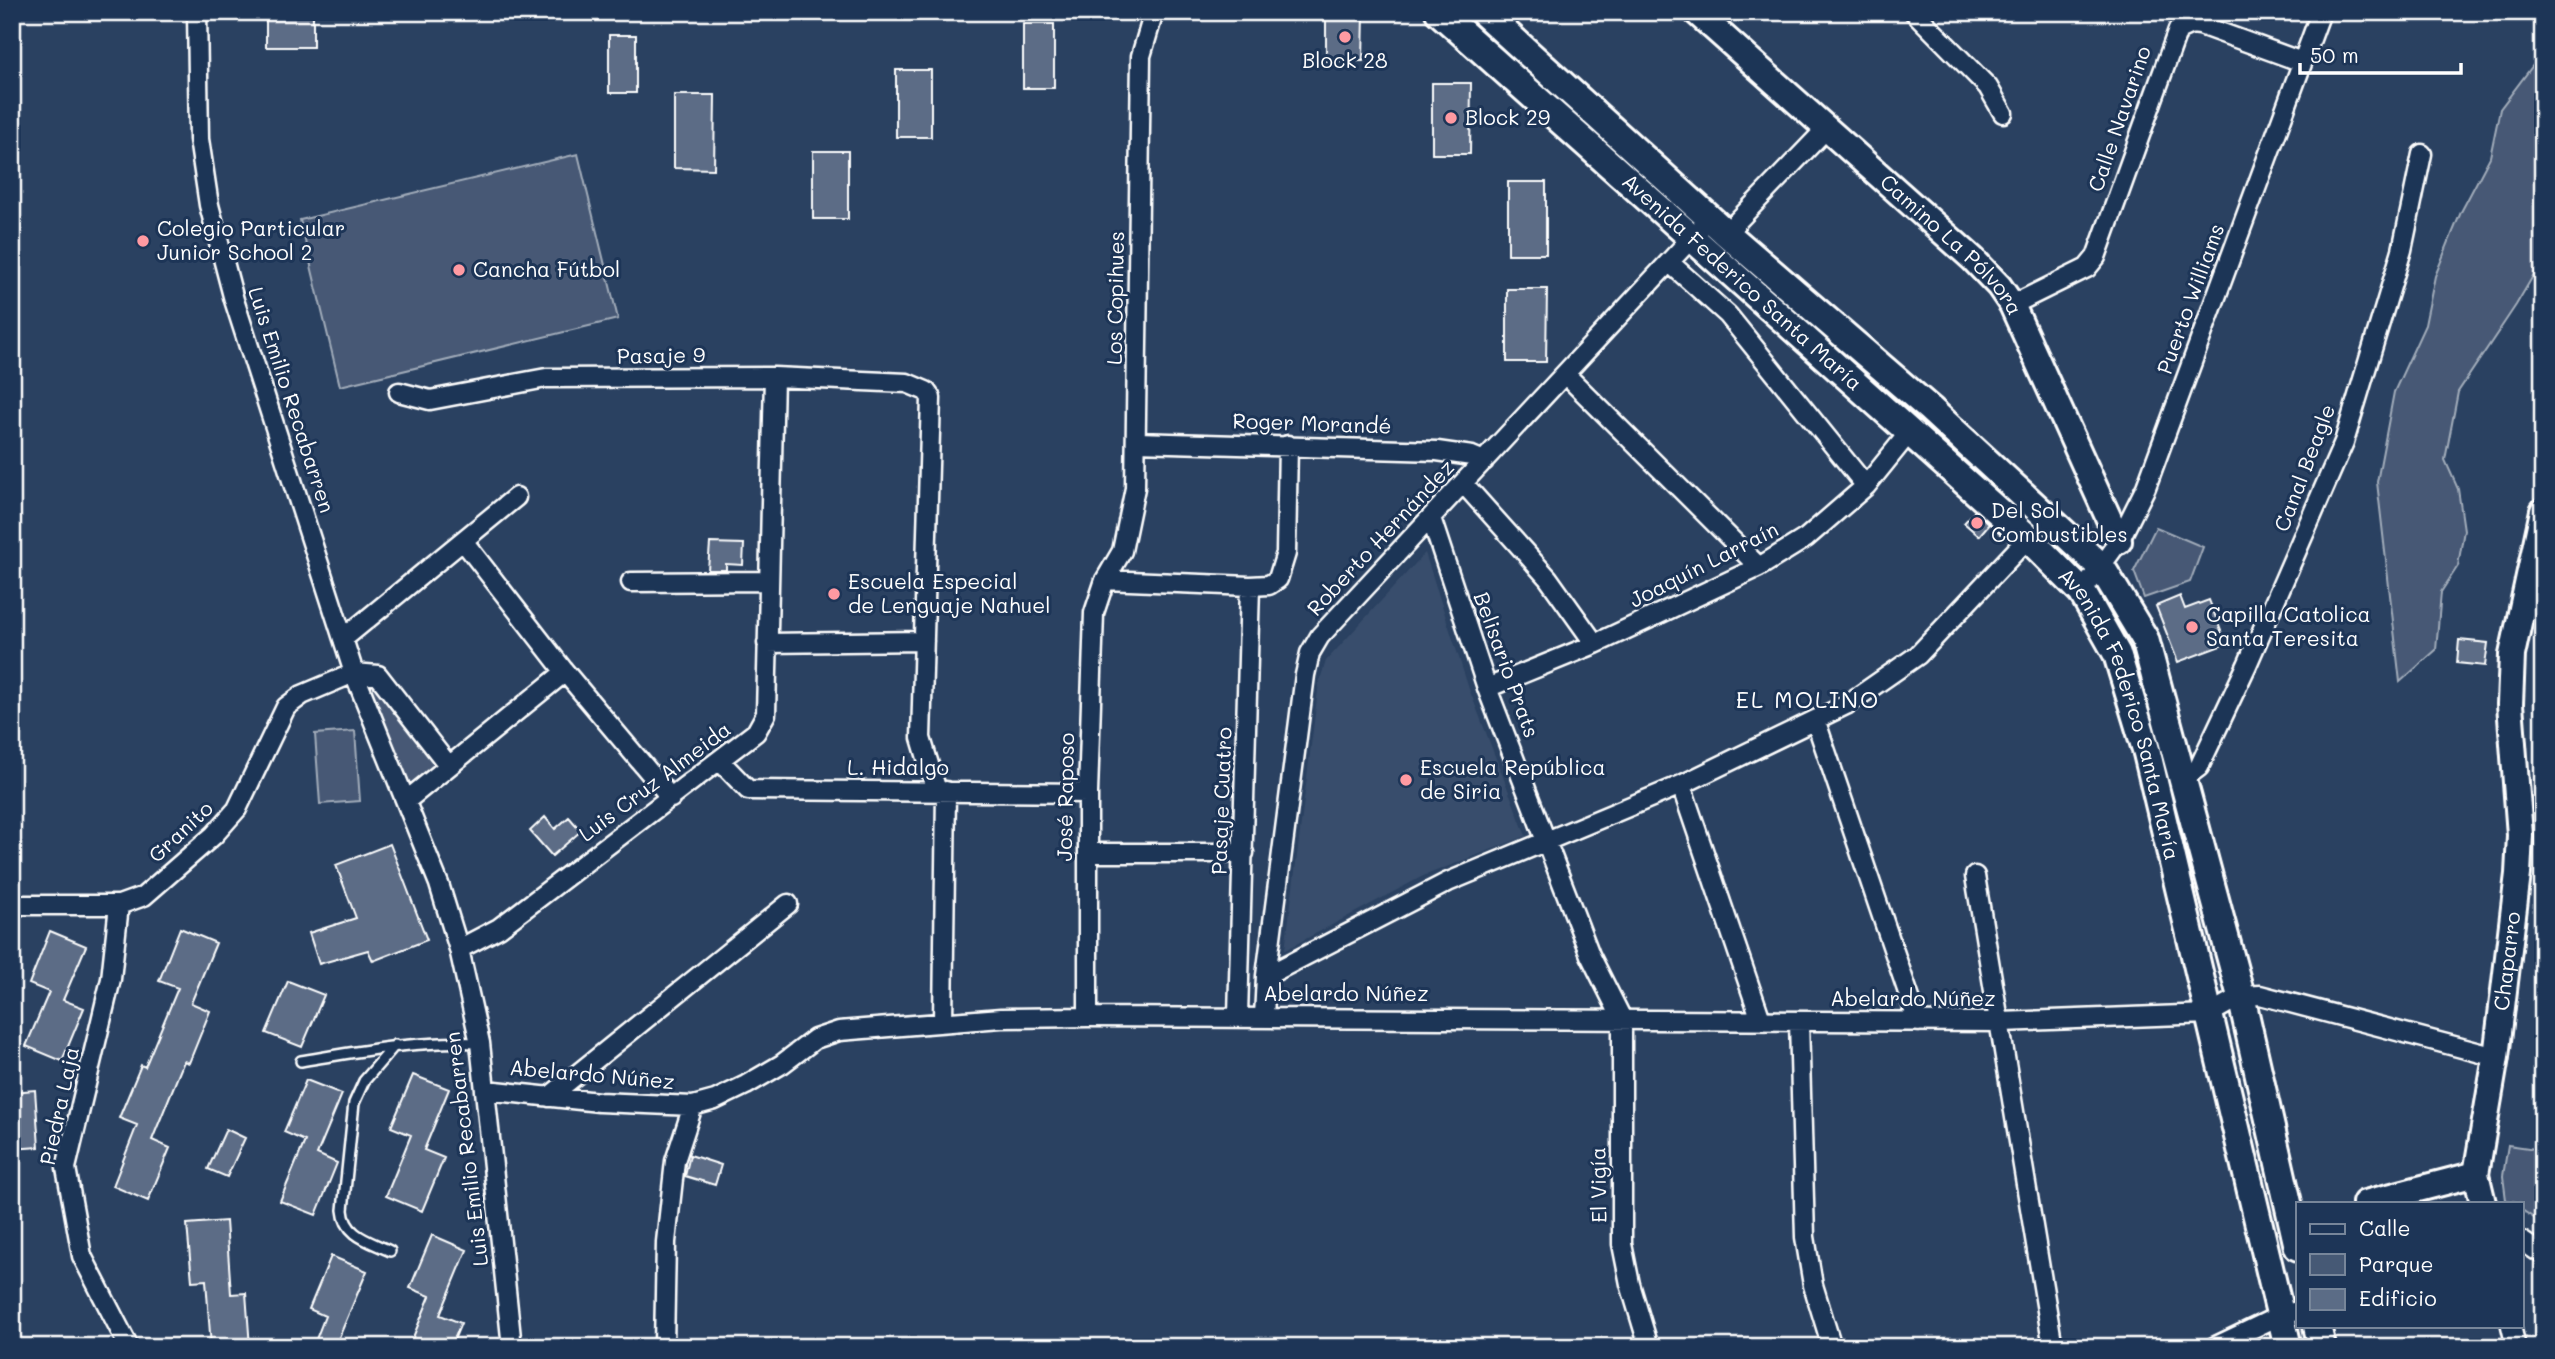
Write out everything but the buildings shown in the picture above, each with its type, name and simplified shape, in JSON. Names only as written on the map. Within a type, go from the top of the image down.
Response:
[{"type":"main road","name":"Avenida Federico Santa María","points":[[1438,12],[2028,538],[2082,592],[2117,654],[2296,1236]]},
{"type":"main road","name":"Avenida Federico Santa María","points":[[1483,12],[1718,226],[1930,409],[2102,568],[2145,639],[2183,779],[2225,1005],[2262,1229],[2269,1260],[2289,1313],[2288,1347]]},
{"type":"main road","points":[[2317,1328],[2322,1347]]},
{"type":"street","name":"Luis Emilio Recabarren","points":[[197,12],[199,139],[209,205],[234,300],[354,673],[439,884],[459,949],[480,1043],[512,1347]]},
{"type":"street","name":"Los Copihues","points":[[1105,580],[1122,551],[1131,522],[1137,442],[1141,56],[1154,12]]},
{"type":"street","name":"Camino La Pólvora","points":[[1696,12],[1973,259],[1999,286],[2012,305],[2119,541]]},
{"type":"street","points":[[1914,12],[1988,87],[2003,113]]},
{"type":"street","name":"Puerto Williams","points":[[2082,592],[2119,541],[2146,487],[2321,12]]},
{"type":"street","name":"Calle Navarino","points":[[2012,305],[2087,268],[2096,257],[2178,30],[2191,24],[2200,25],[2302,62]]},
{"type":"street","name":"Roberto Hernández","points":[[1264,1017],[1266,976],[1310,653],[1332,621],[1691,239],[1718,226],[1826,129]]},
{"type":"street","name":"Canal Beagle","points":[[2183,779],[2202,761],[2344,442],[2402,250],[2422,154]]},
{"type":"street","points":[[1671,263],[1728,315],[1866,486]]},
{"type":"street","points":[[1566,375],[1759,567]]},
{"type":"street","name":"Pasaje 9","points":[[399,392],[430,400],[546,378],[616,380],[775,377],[883,380],[907,383],[926,391],[930,398],[924,641]]},
{"type":"street","name":"Luis Cruz Almeida","points":[[459,949],[499,928],[671,799],[756,732],[766,714],[775,377]]},
{"type":"street","name":"Joaquín Larraín","points":[[1487,688],[1595,643],[1759,567],[1806,538],[1866,486],[1908,433]]},
{"type":"street","name":"Roger Morandé","points":[[1137,442],[1288,445],[1456,453],[1484,461]]},
{"type":"street","points":[[1105,580],[1250,586],[1269,584],[1283,571],[1286,553],[1288,445]]},
{"type":"street","points":[[1463,483],[1548,578],[1595,643]]},
{"type":"street","points":[[343,639],[516,497]]},
{"type":"street","name":"Chaparro","points":[[2483,1202],[2476,1174],[2511,948],[2520,835],[2510,683],[2512,655],[2543,510]]},
{"type":"street","name":"Belisario Prats","points":[[1431,518],[1487,688],[1548,840],[1590,955],[1622,1019]]},
{"type":"street","points":[[1266,976],[1448,882],[1681,785],[1816,722],[1918,655],[2028,538]]},
{"type":"street","points":[[464,542],[565,672],[671,799]]},
{"type":"street","name":"José Raposo","points":[[1087,1017],[1088,793],[1094,613],[1105,580]]},
{"type":"street","points":[[631,582],[768,581]]},
{"type":"street","name":"Pasaje Cuatro","points":[[1238,1016],[1250,586]]},
{"type":"street","points":[[767,643],[924,641],[921,738],[941,791],[943,1022]]},
{"type":"street","points":[[406,801],[565,672]]},
{"type":"street","points":[[354,673],[378,675],[449,765]]},
{"type":"street","name":"Granito","points":[[12,905],[119,905],[145,897],[214,835],[237,809],[286,706],[302,695],[354,673]]},
{"type":"street","points":[[1816,722],[1918,1022]]},
{"type":"street","name":"L. Hidalgo","points":[[720,761],[748,790],[1088,793]]},
{"type":"street","points":[[1681,785],[1760,1020]]},
{"type":"street","points":[[1088,853],[1244,853]]},
{"type":"street","points":[[1975,876],[2053,1347]]},
{"type":"street","points":[[549,1097],[788,904]]},
{"type":"street","name":"Piedra Laja","points":[[119,905],[111,979],[66,1168],[82,1256],[129,1347]]},
{"type":"street","name":"Abelardo Núñez","points":[[486,1090],[549,1097],[693,1106],[715,1100],[746,1085],[782,1064],[816,1038],[839,1031],[943,1022],[1238,1016],[2001,1022],[2225,1005],[2265,995],[2496,1058]]},
{"type":"street","name":"El Vigía","points":[[1622,1019],[1622,1244],[1630,1284],[1649,1347]]},
{"type":"street","points":[[1799,1021],[1805,1237],[1813,1285],[1832,1347]]},
{"type":"street","points":[[664,1347],[666,1242],[675,1161],[693,1106]]},
{"type":"street","points":[[2369,1202],[2476,1174]]},
{"type":"street","points":[[2262,1229],[2296,1236]]},
{"type":"street","points":[[2269,1260],[2296,1236]]},
{"type":"street","points":[[2524,1242],[2543,1255]]},
{"type":"street","points":[[2214,1347],[2289,1313]]},
{"type":"street","points":[[2511,1328],[2516,1347]]},
{"type":"lane","points":[[302,1061],[395,1045],[440,1041],[480,1043]]},
{"type":"lane","points":[[390,1251],[349,1231],[344,1222],[343,1210],[355,1103],[364,1081],[395,1045]]},
{"type":"shaded area","name":"Escuela República de Siria","points":[[1425,553],[1469,689],[1526,836],[1423,876],[1285,950],[1319,683],[1326,661]]},
{"type":"green space","points":[[2543,52],[2543,259],[2458,392],[2445,460],[2458,489],[2464,530],[2458,566],[2441,592],[2436,650],[2400,682],[2377,482],[2394,392],[2425,325],[2435,276],[2461,212],[2490,157],[2500,109]]},
{"type":"green space","name":"Cancha Fútbol","points":[[578,154],[618,319],[340,386],[300,220]]},
{"type":"green space","points":[[2156,527],[2203,547],[2190,582],[2144,598],[2134,571]]},
{"type":"green space","points":[[364,683],[378,683],[438,764],[409,787]]},
{"type":"green space","points":[[355,731],[360,801],[320,804],[315,734]]},
{"type":"green space","points":[[2508,1145],[2543,1150],[2543,1224],[2524,1211],[2524,1202],[2506,1200],[2503,1176]]},
{"type":"place","name":"Block 28","points":[[1345,37]]},
{"type":"place","name":"Block 29","points":[[1451,118]]},
{"type":"place","name":"Colegio Particular Junior School 2","points":[[143,241]]},
{"type":"place","name":"Cancha Fútbol","points":[[459,270]]},
{"type":"place","name":"Del Sol Combustibles","points":[[1977,523]]},
{"type":"place","name":"Escuela Especial de Lenguaje Nahuel","points":[[834,594]]},
{"type":"place","name":"Capilla Catolica Santa Teresita","points":[[2192,627]]},
{"type":"place","name":"Escuela República de Siria","points":[[1406,780]]},
{"type":"district","name":"EL MOLINO","points":[[1808,700]]}]
